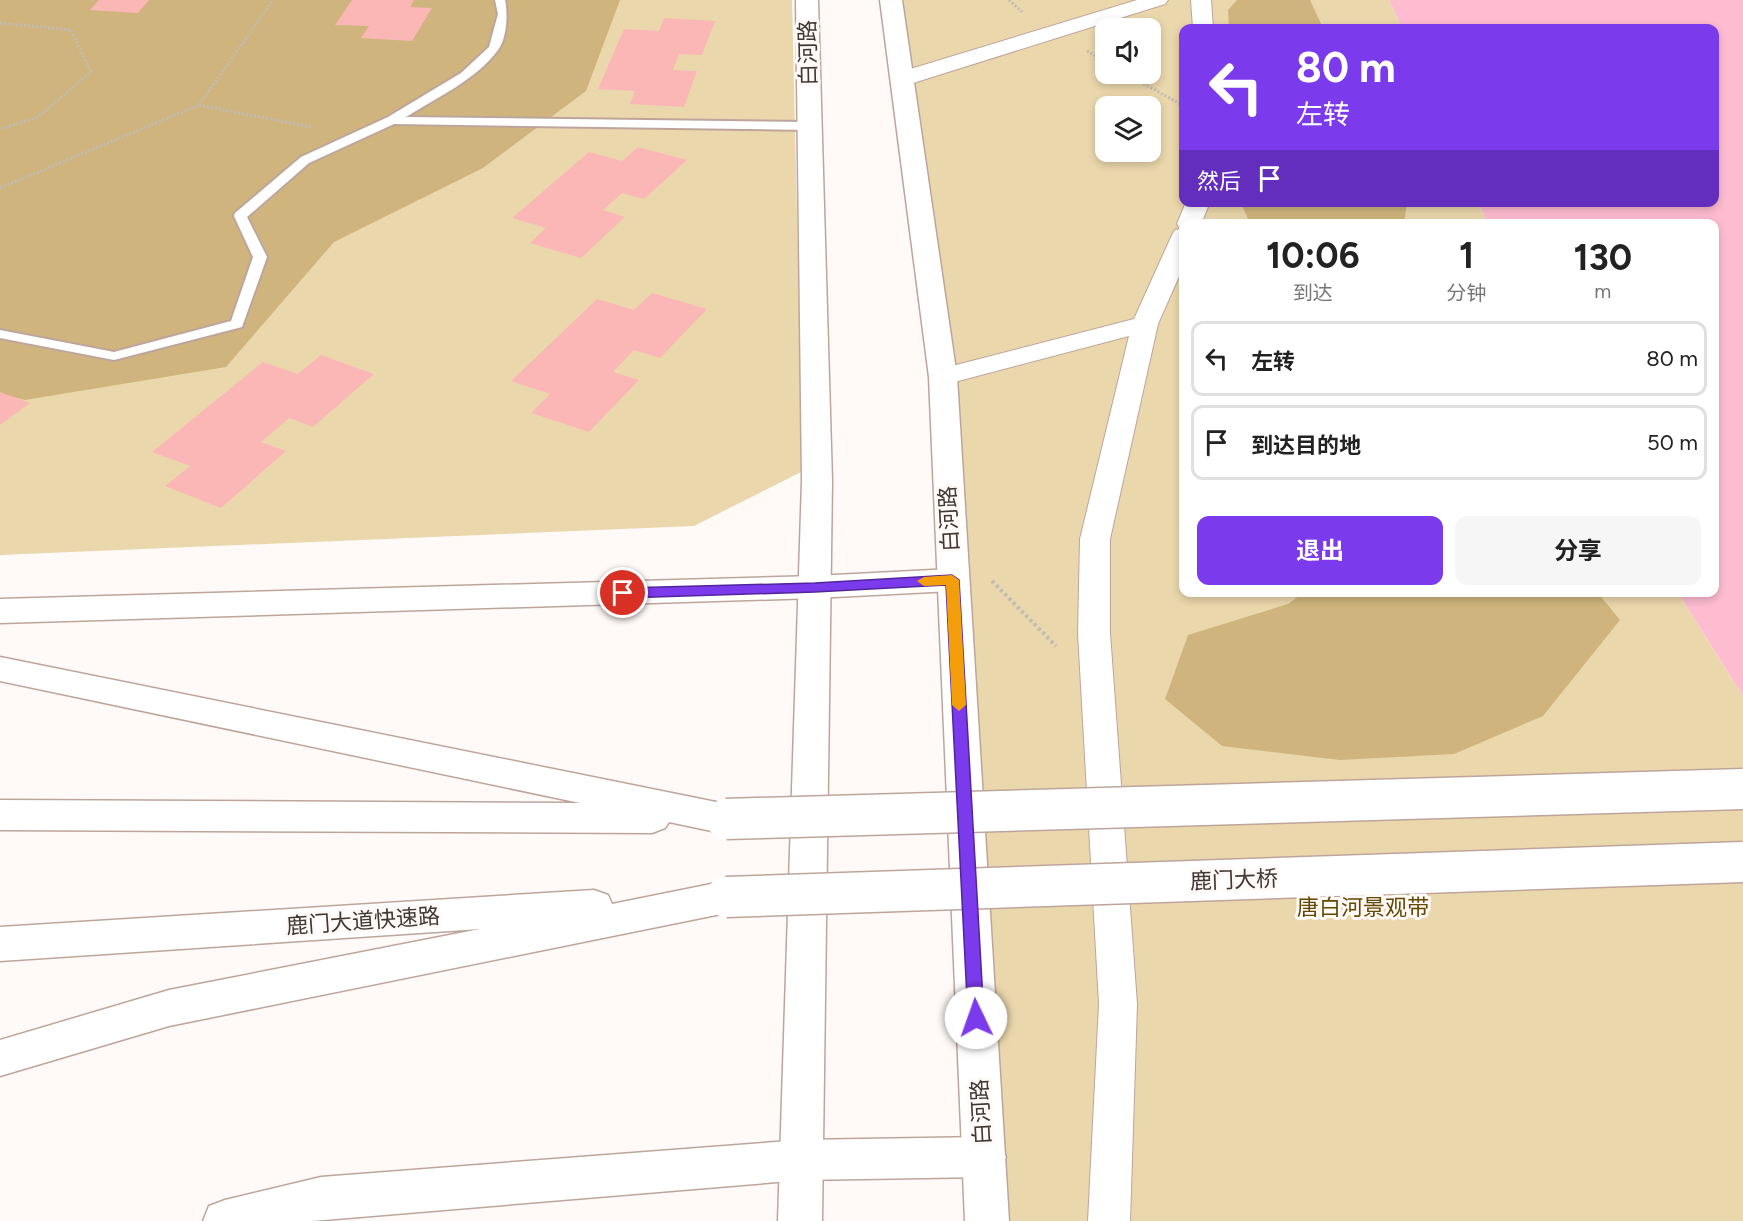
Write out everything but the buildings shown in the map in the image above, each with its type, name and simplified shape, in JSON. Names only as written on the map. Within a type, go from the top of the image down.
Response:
[{"type":"main road","name":"白河路","points":[[800,1221],[817,481],[807,0]]},
{"type":"main road","name":"白河路","points":[[891,0],[943,377],[987,1221]]},
{"type":"main road","points":[[0,611],[815,587],[952,580]]},
{"type":"main road","points":[[0,669],[726,819]]},
{"type":"main road","points":[[0,816],[726,819],[1743,789]]},
{"type":"main road","name":"鹿门大桥","points":[[726,897],[1743,862]]},
{"type":"main road","points":[[0,1058],[169,1008],[726,897]]},
{"type":"main road","name":"鹿门大道快速路","points":[[0,944],[726,897]]},
{"type":"main road","points":[[225,1221],[321,1198],[802,1160],[984,1157]]},
{"type":"street","points":[[902,78],[1158,0]]},
{"type":"street","points":[[1201,0],[1203,24]]},
{"type":"street","points":[[1109,1221],[1118,1004],[1094,633],[1095,539],[1145,324],[1179,246]]},
{"type":"street","points":[[943,377],[1145,324]]},
{"type":"lane","points":[[0,334],[114,356],[237,324],[260,257],[240,216],[305,160],[392,120],[465,75],[494,48],[503,14],[500,0]]},
{"type":"lane","points":[[392,120],[810,126]]},
{"type":"path","points":[[0,188],[199,105],[273,0]]},
{"type":"path","points":[[0,22],[71,30],[92,72],[38,117],[0,129]]},
{"type":"path","points":[[1144,84],[1179,103]]},
{"type":"path","points":[[199,105],[319,129]]},
{"type":"path","points":[[950,537],[1098,689]]},
{"type":"green space","points":[[0,0],[792,0],[803,471],[694,526],[0,555]]},
{"type":"green space","name":"唐白河景观带","points":[[891,0],[1389,0],[1400,24],[1179,24],[1179,207],[1480,207],[1486,219],[1179,219],[1179,597],[1681,597],[1743,696],[1743,1221],[987,1221],[950,538]]},
{"type":"shaded area","points":[[0,0],[620,0],[586,91],[483,168],[334,242],[226,367],[25,400],[0,394]]},
{"type":"shaded area","points":[[1237,0],[1310,0],[1321,24],[1229,24],[1228,10]]},
{"type":"shaded area","points":[[1389,0],[1743,0],[1743,696],[1681,597],[1719,597],[1719,219],[1486,219],[1480,207],[1719,207],[1719,24],[1400,24]]},
{"type":"shaded area","points":[[1243,207],[1406,207],[1405,219],[1248,219]]},
{"type":"shaded area","points":[[1298,597],[1601,597],[1620,620],[1543,716],[1454,754],[1340,760],[1222,746],[1165,699],[1188,635],[1288,604]]},
{"type":"slow traffic","points":[[924,581],[952,580],[959,705]]},
{"type":"route","points":[[623,593],[952,580],[976,1018]]}]
